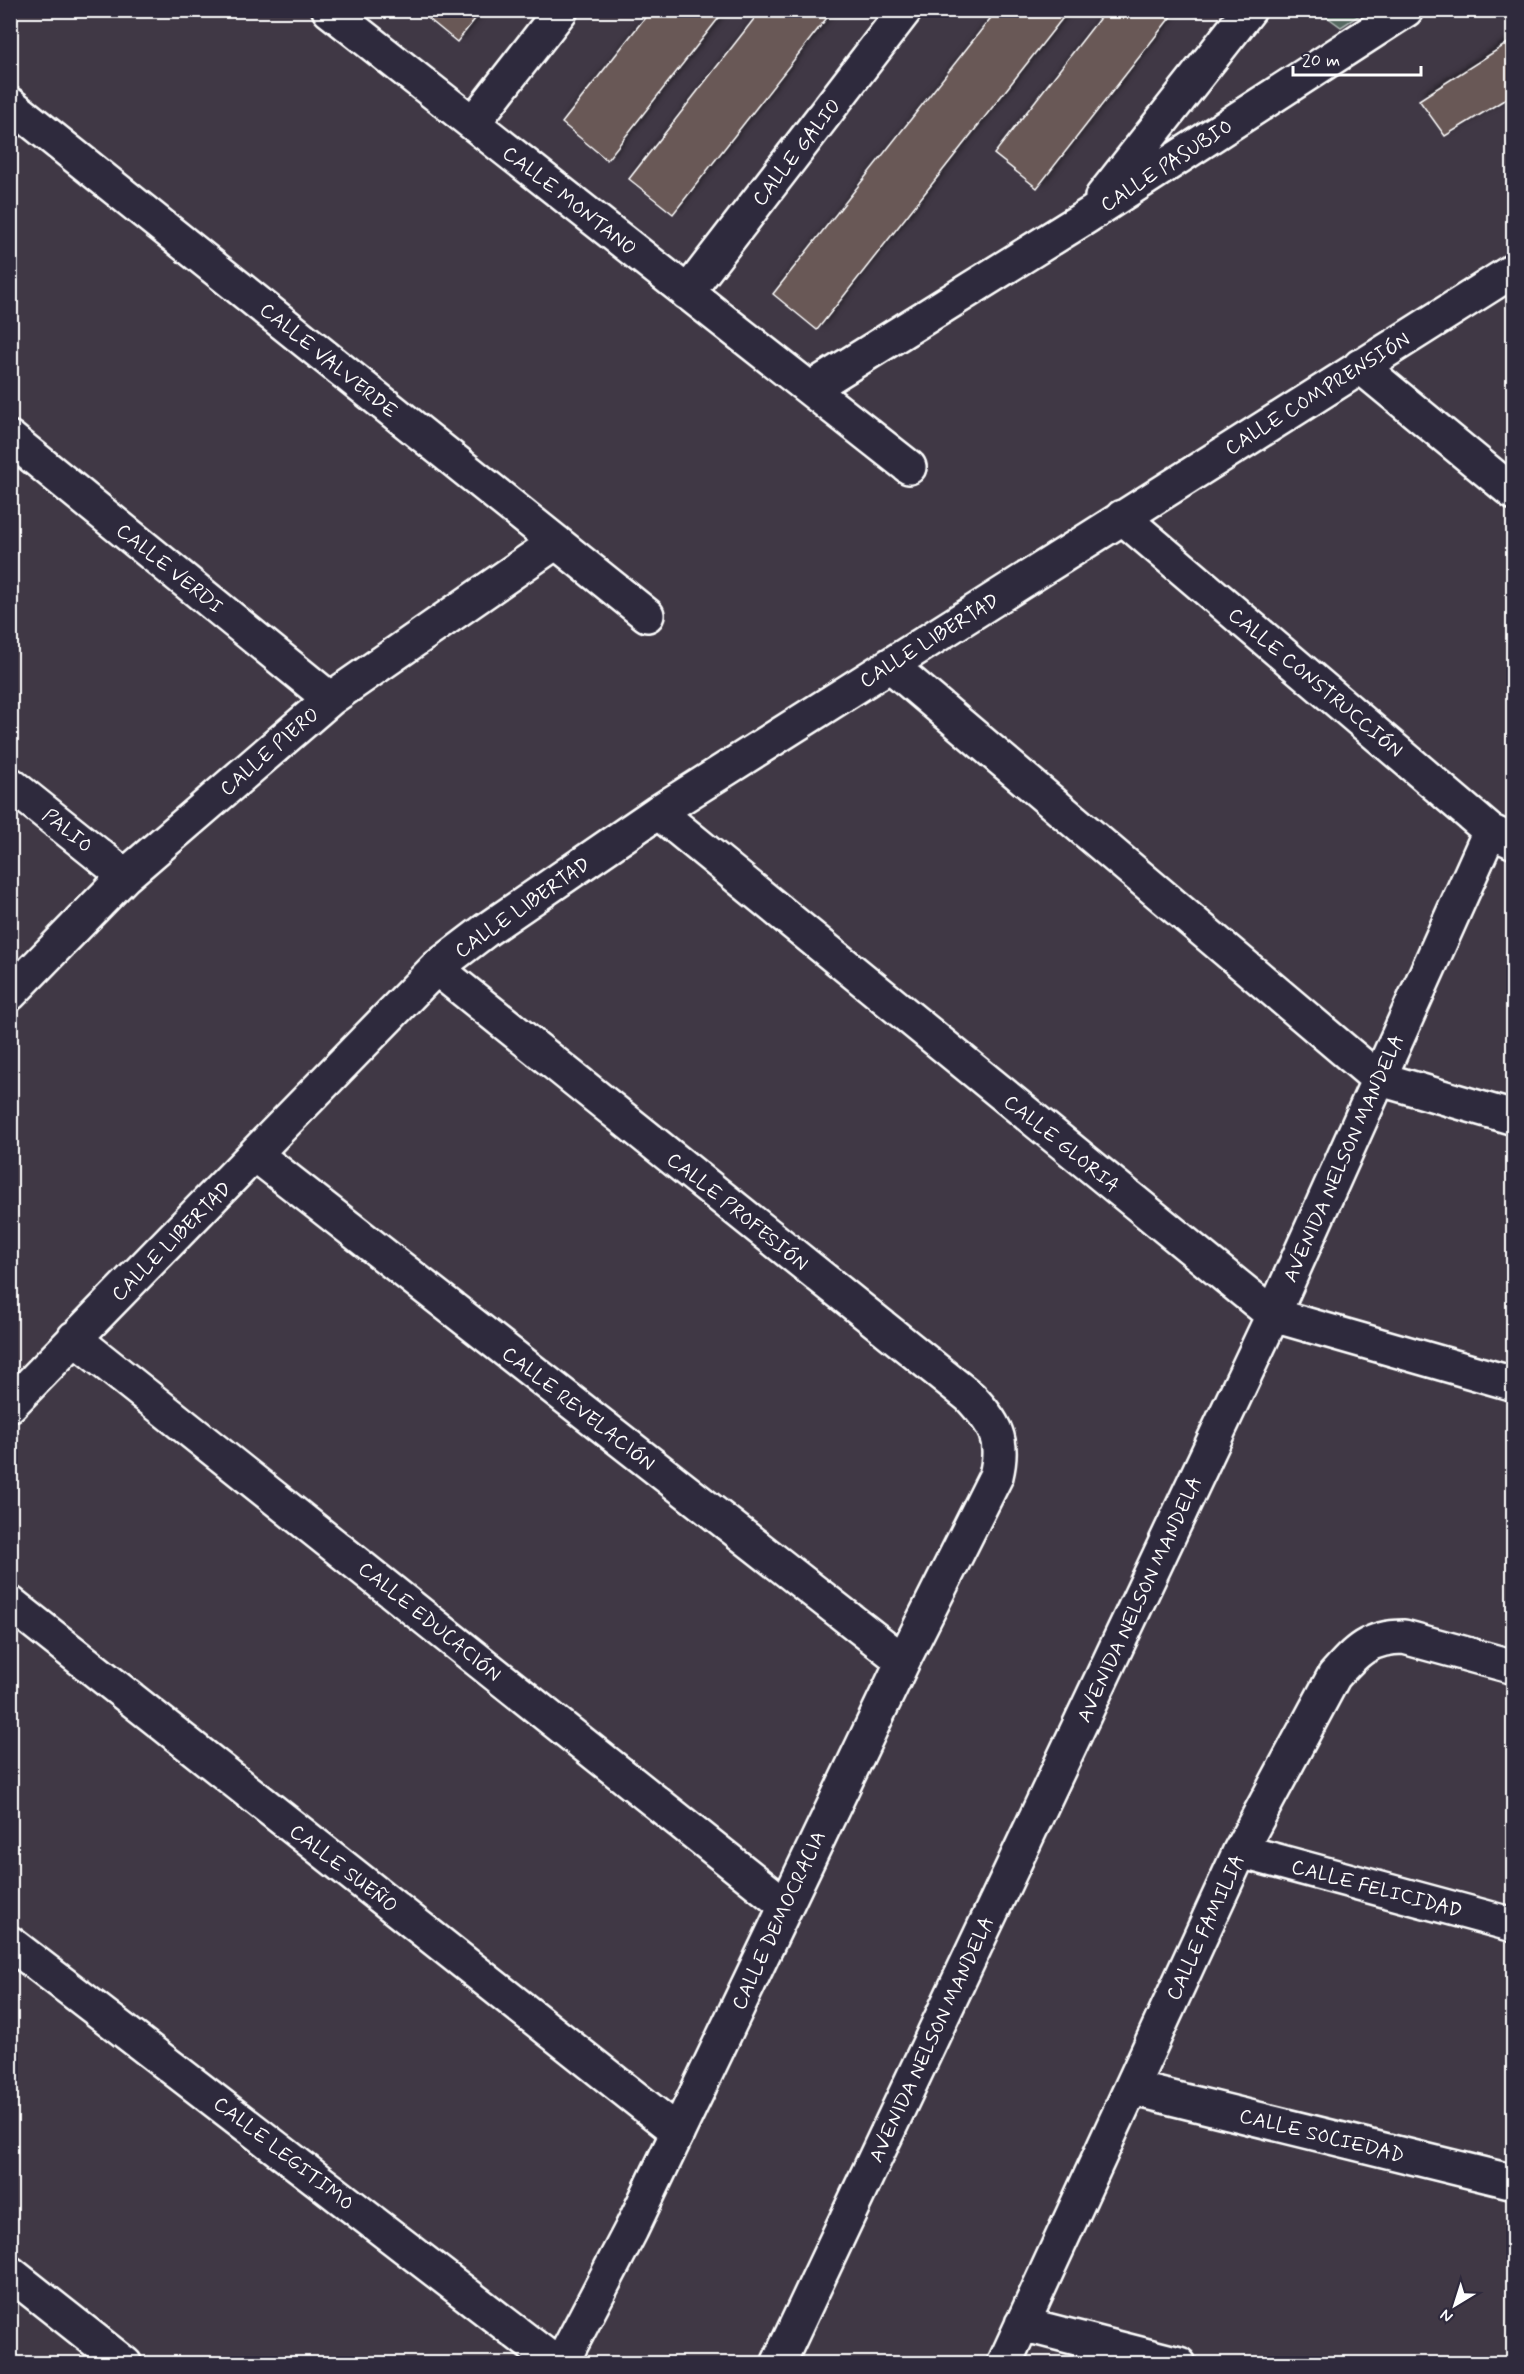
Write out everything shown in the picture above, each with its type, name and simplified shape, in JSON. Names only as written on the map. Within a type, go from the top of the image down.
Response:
[{"type":"street","name":"CALLE MONTANO","points":[[329,10],[909,467]]},
{"type":"street","points":[[473,123],[561,10]]},
{"type":"street","name":"CALLE GALIO","points":[[687,293],[905,10]]},
{"type":"street","name":"CALLE PASUBIO","points":[[1086,217],[1249,10]]},
{"type":"street","name":"CALLE PASUBIO","points":[[1086,217],[1406,10]]},
{"type":"street","name":"CALLE VALVERDE","points":[[10,104],[647,615]]},
{"type":"street","points":[[810,389],[1086,217]]},
{"type":"street","name":"CALLE COMPRENSIÓN","points":[[1122,517],[1514,270]]},
{"type":"street","points":[[1360,366],[1514,493]]},
{"type":"street","name":"CALLE VERDI","points":[[10,438],[330,699]]},
{"type":"street","name":"CALLE LIBERTAD","points":[[10,1404],[256,1155],[436,968],[486,930],[658,812],[1122,517]]},
{"type":"street","name":"CALLE CONSTRUCCIÓN","points":[[1122,517],[1502,836]]},
{"type":"street","name":"CALLE PIERO","points":[[10,994],[125,876],[330,699],[556,542]]},
{"type":"street","points":[[890,665],[1377,1078],[1514,1118]]},
{"type":"street","name":"PALIO","points":[[10,784],[125,876]]},
{"type":"street","name":"CALLE GLORIA","points":[[658,812],[1273,1316],[1514,1384]]},
{"type":"street","name":"AVENIDA NELSON MANDELA","points":[[778,2364],[1273,1316],[1377,1078],[1502,836]]},
{"type":"street","name":"CALLE PROFESIÓN","points":[[436,968],[970,1397],[988,1417],[998,1436],[1001,1457],[996,1476]]},
{"type":"street","name":"CALLE REVELACIÓN","points":[[256,1155],[903,1661]]},
{"type":"street","name":"CALLE EDUCACIÓN","points":[[74,1338],[785,1905]]},
{"type":"street","name":"CALLE DEMOCRACIA","points":[[559,2364],[678,2132],[903,1661],[996,1476]]},
{"type":"street","name":"CALLE SUEÑO","points":[[10,1603],[678,2132]]},
{"type":"street","name":"CALLE FAMILIA","points":[[1004,2364],[1240,1851],[1334,1676],[1353,1654],[1368,1644],[1388,1637],[1404,1637],[1514,1667]]},
{"type":"street","name":"CALLE FELICIDAD","points":[[1240,1851],[1514,1925]]},
{"type":"street","name":"CALLE LEGITIMO","points":[[10,1943],[559,2364]]},
{"type":"street","name":"CALLE SOCIEDAD","points":[[1131,2088],[1514,2182]]},
{"type":"street","points":[[10,2273],[125,2364]]},
{"type":"street","points":[[1022,2324],[1179,2364]]},
{"type":"green space","points":[[1319,11],[1366,11],[1341,27]]},
{"type":"building","points":[[418,10],[482,10],[457,42]]},
{"type":"building","points":[[651,10],[725,10],[607,160],[562,123]]},
{"type":"building","points":[[761,10],[833,10],[673,214],[629,179]]},
{"type":"building","points":[[997,10],[1069,10],[817,330],[773,294]]},
{"type":"building","points":[[1106,10],[1176,10],[1037,188],[994,154]]},
{"type":"building","points":[[1514,39],[1514,94],[1445,136],[1419,100]]}]
